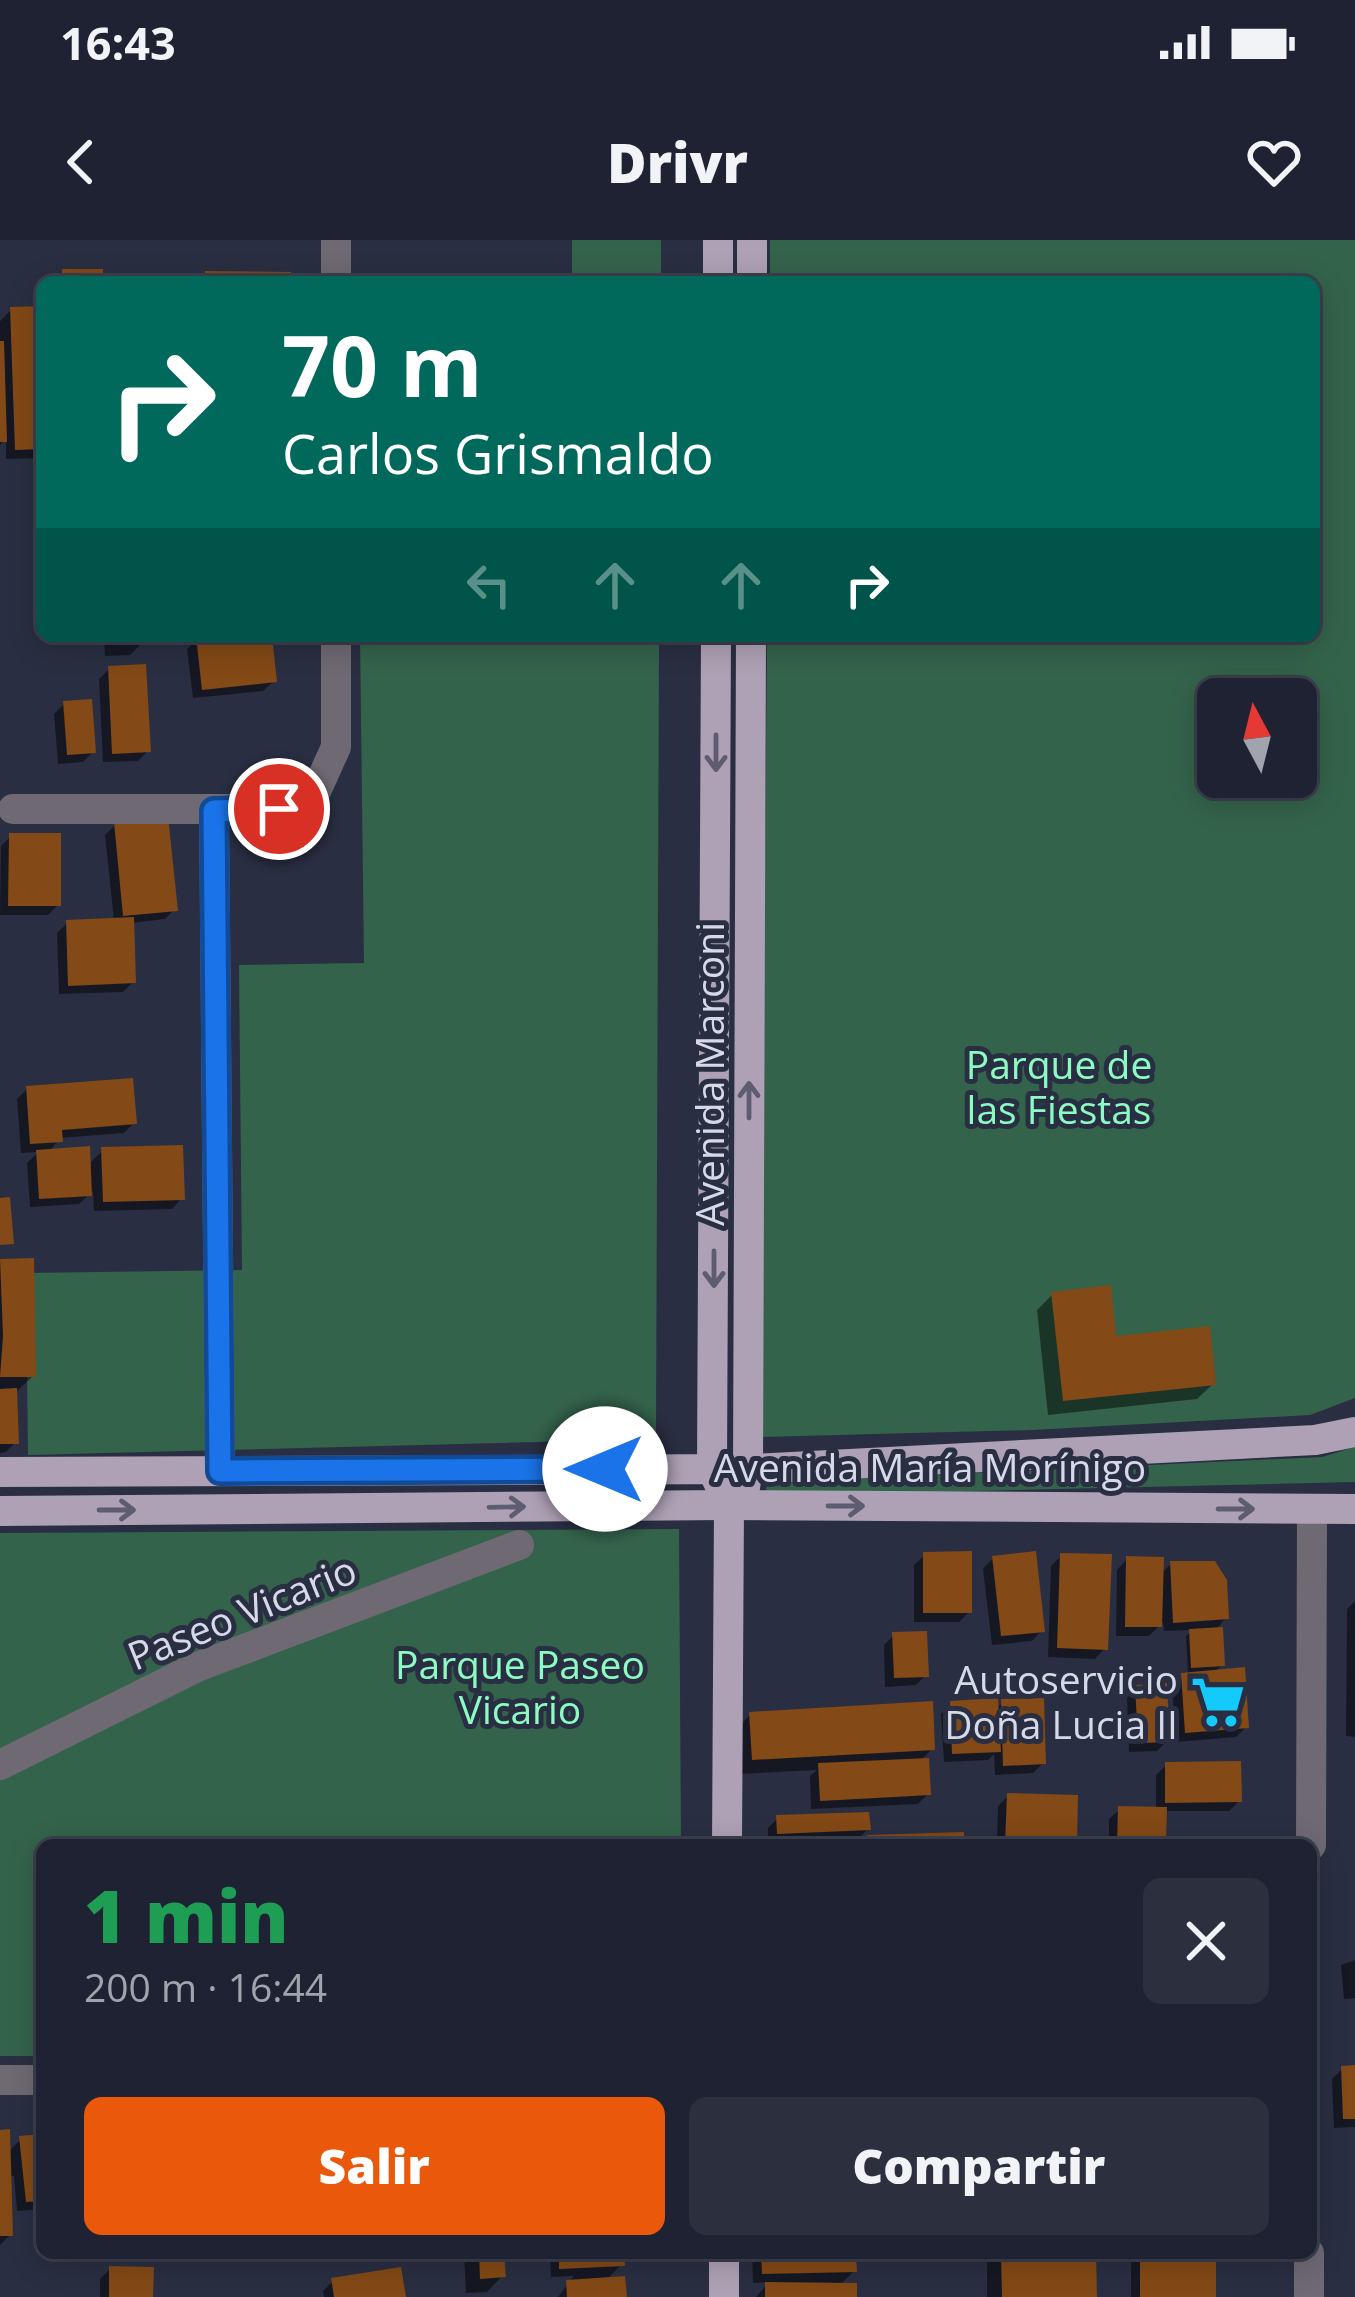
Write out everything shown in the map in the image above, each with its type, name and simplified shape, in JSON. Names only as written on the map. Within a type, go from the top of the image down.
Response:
[{"type":"main road","points":[[718,240],[718,276]]},
{"type":"main road","points":[[752,240],[752,276]]},
{"type":"main road","name":"Avenida Marconi","points":[[716,642],[712,1468],[729,1505],[727,1839]]},
{"type":"main road","name":"Avenida Marconi","points":[[729,1505],[748,1484],[751,642]]},
{"type":"main road","name":"Avenida María Morínigo","points":[[0,1472],[748,1468],[1315,1440],[1355,1432]]},
{"type":"main road","name":"Avenida María Morínigo","points":[[0,1511],[729,1505],[1355,1509]]},
{"type":"main road","points":[[724,2259],[724,2297]]},
{"type":"street","points":[[336,240],[336,276]]},
{"type":"street","points":[[13,809],[279,809],[317,789],[336,747],[336,642]]},
{"type":"street","points":[[214,811],[220,1471]]},
{"type":"street","points":[[1311,1839],[1312,1510]]},
{"type":"street","name":"Paseo Vicario","points":[[0,1765],[196,1667],[519,1545]]},
{"type":"street","points":[[0,2080],[36,2080]]},
{"type":"street","points":[[1309,2259],[1309,2297]]},
{"type":"green space","points":[[572,240],[661,240],[661,276],[572,276]]},
{"type":"green space","name":"Parque de las Fiestas","points":[[770,240],[1355,240],[1355,1398],[1310,1415],[1032,1430],[760,1437],[767,642],[1320,642],[1320,276],[770,276]]},
{"type":"green space","points":[[360,642],[659,642],[656,1439],[28,1455],[26,1273],[242,1270],[239,965],[364,963]]},
{"type":"green space","points":[[1355,1447],[1355,1482],[767,1496],[766,1483],[1322,1457]]},
{"type":"green space","name":"Parque Paseo Vicario","points":[[679,1529],[681,1839],[36,1839],[36,2056],[0,2056],[0,1533]]},
{"type":"building","points":[[62,269],[103,269],[103,276],[62,276]]},
{"type":"building","points":[[205,271],[291,272],[291,276],[205,276]]},
{"type":"building","points":[[36,306],[36,449],[15,450],[10,307]]},
{"type":"building","points":[[0,341],[4,341],[7,442],[0,442]]},
{"type":"building","points":[[197,642],[273,642],[277,682],[202,690]]},
{"type":"building","points":[[146,664],[151,752],[112,754],[108,666]]},
{"type":"building","points":[[92,699],[96,753],[67,755],[63,701]]},
{"type":"building","points":[[168,816],[178,911],[123,916],[114,822]]},
{"type":"building","points":[[9,833],[61,833],[61,906],[8,906]]},
{"type":"building","points":[[134,917],[136,983],[68,986],[66,920]]},
{"type":"building","points":[[133,1078],[137,1124],[62,1130],[63,1142],[30,1144],[26,1086]]},
{"type":"building","points":[[183,1145],[185,1200],[103,1202],[101,1147]]},
{"type":"building","points":[[90,1146],[92,1196],[39,1199],[36,1150]]},
{"type":"building","points":[[10,1197],[14,1244],[0,1245],[0,1198]]},
{"type":"building","points":[[34,1258],[36,1377],[0,1377],[0,1259]]},
{"type":"building","points":[[1111,1285],[1116,1336],[1210,1326],[1216,1385],[1063,1401],[1051,1292]]},
{"type":"building","points":[[17,1388],[19,1444],[0,1444],[0,1389]]},
{"type":"building","points":[[972,1551],[972,1613],[923,1613],[923,1552]]},
{"type":"building","points":[[1036,1551],[1045,1632],[1001,1636],[992,1556]]},
{"type":"building","points":[[1060,1553],[1112,1554],[1108,1650],[1057,1648]]},
{"type":"building","points":[[1126,1556],[1164,1557],[1162,1627],[1125,1627]]},
{"type":"building","points":[[1170,1561],[1215,1561],[1227,1580],[1229,1619],[1173,1623]]},
{"type":"building","points":[[1223,1627],[1225,1666],[1191,1668],[1189,1629]]},
{"type":"building","points":[[927,1631],[929,1677],[894,1678],[892,1632]]},
{"type":"building","points":[[1245,1667],[1249,1728],[1185,1733],[1181,1673]]},
{"type":"building","points":[[1167,1683],[1170,1742],[1138,1743],[1135,1685]]},
{"type":"building","points":[[998,1698],[1001,1752],[952,1754],[950,1701]]},
{"type":"building","points":[[1044,1698],[1046,1764],[1003,1766],[1001,1699]]},
{"type":"building","points":[[933,1701],[935,1750],[752,1760],[749,1712]]},
{"type":"building","points":[[929,1758],[931,1795],[820,1801],[818,1763]]},
{"type":"building","points":[[1241,1761],[1242,1802],[1165,1803],[1165,1762]]},
{"type":"building","points":[[1007,1793],[1078,1795],[1077,1839],[1005,1839]]},
{"type":"building","points":[[1118,1806],[1167,1807],[1166,1839],[1117,1839]]},
{"type":"building","points":[[869,1812],[871,1830],[777,1834],[776,1815]]},
{"type":"building","points":[[964,1832],[964,1839],[867,1839],[867,1835]]},
{"type":"building","points":[[1355,2065],[1355,2119],[1343,2119],[1341,2066]]},
{"type":"building","points":[[10,2129],[13,2236],[0,2236],[0,2130]]},
{"type":"building","points":[[36,2135],[36,2201],[26,2202],[19,2136]]},
{"type":"building","points":[[479,2259],[504,2259],[506,2277],[480,2279]]},
{"type":"building","points":[[559,2259],[624,2259],[625,2266],[559,2269]]},
{"type":"building","points":[[761,2259],[856,2259],[857,2272],[762,2274]]},
{"type":"building","points":[[1001,2259],[1096,2259],[1097,2297],[1002,2297]]},
{"type":"building","points":[[1140,2259],[1216,2259],[1216,2297],[1140,2297]]},
{"type":"building","points":[[109,2266],[154,2267],[153,2297],[109,2297]]},
{"type":"building","points":[[401,2267],[406,2297],[334,2297],[331,2278]]},
{"type":"building","points":[[625,2276],[627,2297],[567,2297],[566,2280]]},
{"type":"building","points":[[765,2282],[857,2283],[857,2297],[765,2297]]},
{"type":"place","name":"Autoservicio Doña Lucia II","points":[[1218,1702]]},
{"type":"route","points":[[279,809],[214,811],[220,1471],[605,1469]]}]
